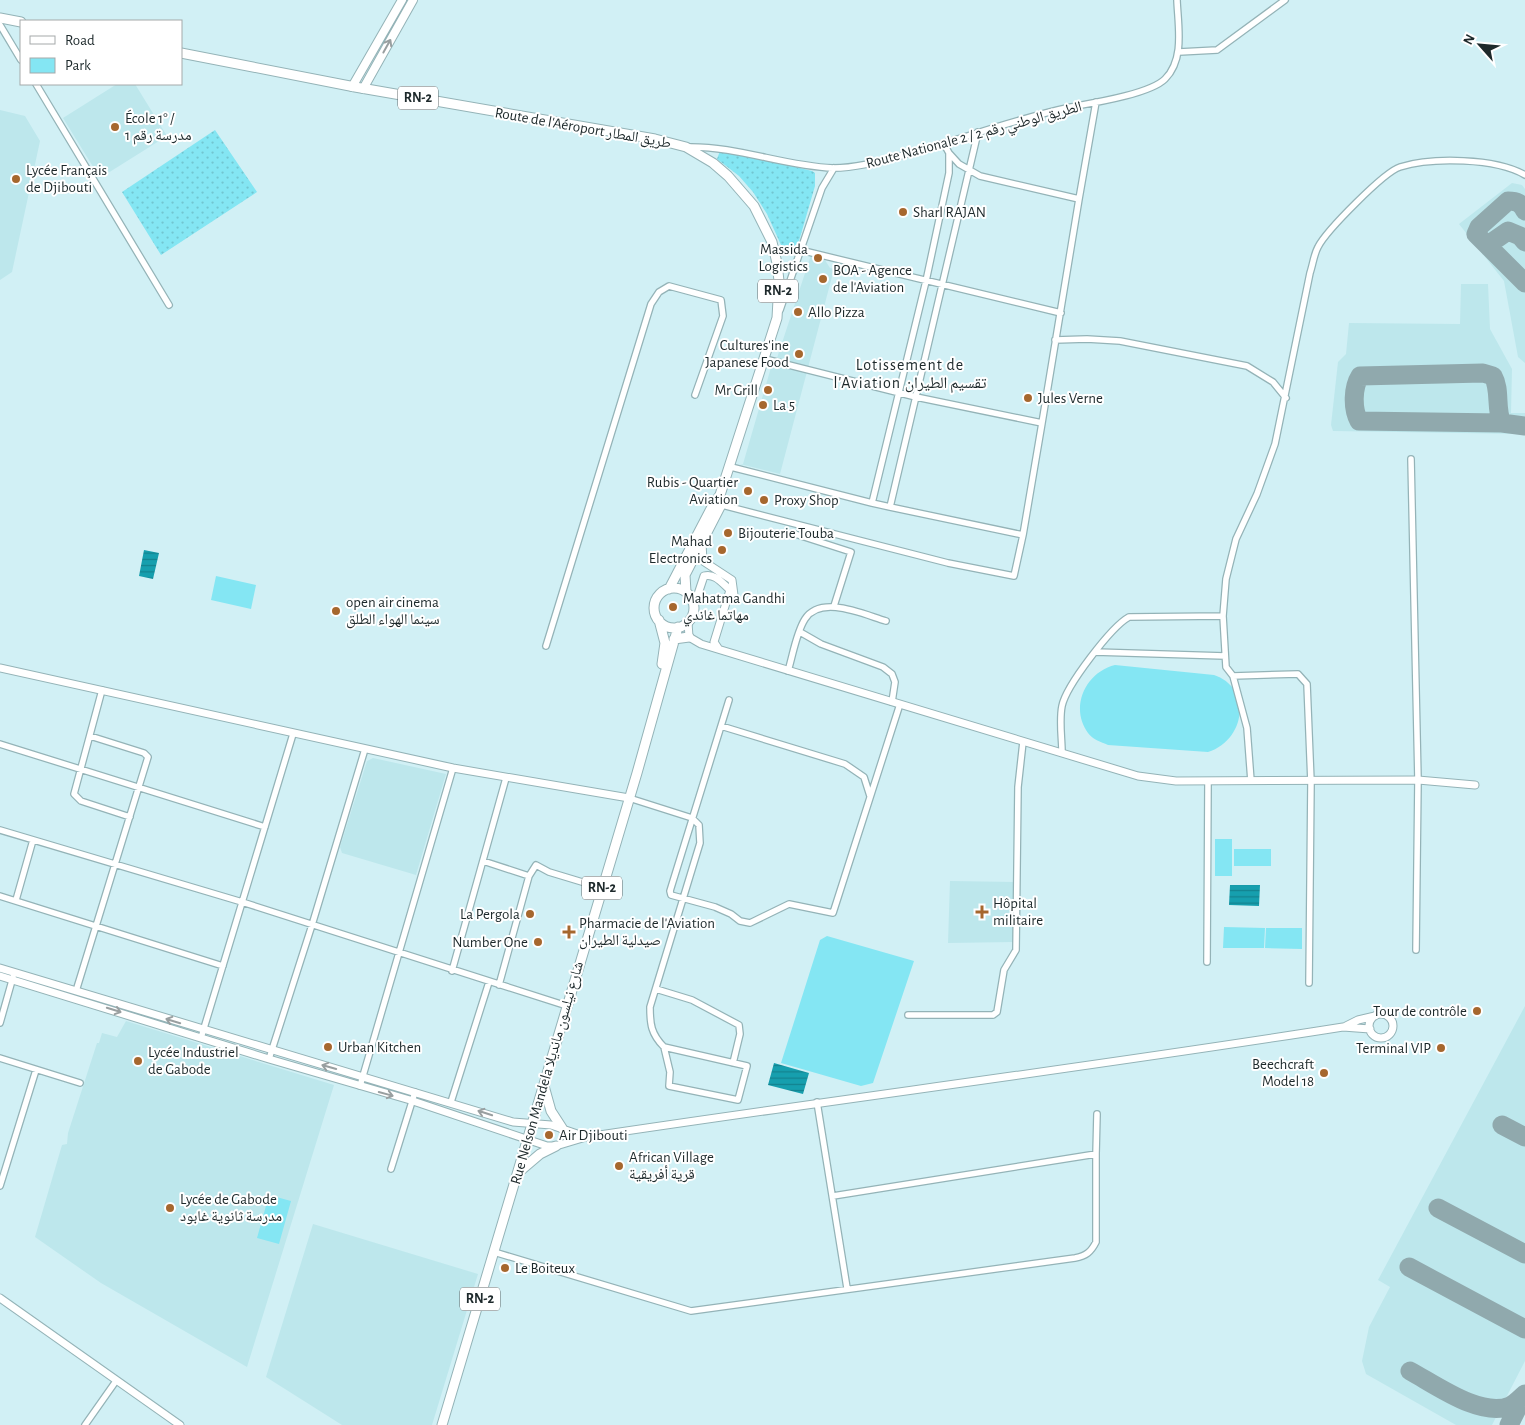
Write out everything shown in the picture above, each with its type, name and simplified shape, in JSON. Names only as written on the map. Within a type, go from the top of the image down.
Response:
[{"type":"main road","points":[[352,87],[402,0]]},
{"type":"main road","points":[[363,89],[413,0]]},
{"type":"main road","points":[[0,18],[20,22]]},
{"type":"main road","name":"Route de l'Aéroport طريق المطار","points":[[182,53],[352,87],[645,138],[686,147],[712,163],[728,176],[754,206],[772,242],[779,281],[776,318],[765,359],[717,504]]},
{"type":"main road","points":[[659,620],[667,626],[678,627],[688,622],[693,615],[694,606],[686,592],[685,575],[702,543],[717,504]]},
{"type":"main road","name":"RN-2","points":[[659,620],[655,613],[655,603],[660,594],[669,589],[717,504]]},
{"type":"main road","points":[[669,589],[681,589],[686,592]]},
{"type":"main road","name":"Rue Nelson Mandela شارع نيلسون مانديلا","points":[[659,620],[665,643],[658,686],[659,692]]},
{"type":"main road","name":"Rue Nelson Mandela شارع نيلسون مانديلا","points":[[442,1425],[518,1174],[678,627]]},
{"type":"main road","points":[[674,639],[689,637]]},
{"type":"main road","points":[[544,1084],[551,1111],[562,1128]]},
{"type":"main road","points":[[518,1174],[540,1154],[556,1146]]},
{"type":"street","points":[[1177,0],[1178,52],[1217,50],[1285,0]]},
{"type":"street","points":[[0,25],[20,58]]},
{"type":"street","name":"Route Nationale 2 / الطريق الوطني رقم 2","points":[[686,147],[732,150],[797,164],[834,168],[861,166],[944,144],[1038,114],[1096,102],[1158,85],[1173,68],[1178,52]]},
{"type":"street","points":[[37,85],[169,305]]},
{"type":"street","points":[[717,504],[922,556],[1014,576],[1023,535],[1096,102]]},
{"type":"street","points":[[890,507],[978,132]]},
{"type":"street","points":[[944,144],[949,153],[970,172],[1079,199]]},
{"type":"street","points":[[872,503],[897,392],[926,281],[949,173],[949,153]]},
{"type":"street","points":[[1251,780],[1247,728],[1233,676],[1226,667],[1223,616],[1226,579],[1236,539],[1257,494],[1275,444],[1286,398],[1310,273],[1318,246],[1382,178],[1400,167],[1467,160],[1494,165],[1525,175]]},
{"type":"street","points":[[776,318],[822,188],[834,168]]},
{"type":"street","points":[[800,250],[1061,313]]},
{"type":"street","points":[[546,646],[651,304],[659,292],[668,286],[721,300],[724,316],[696,395]]},
{"type":"street","points":[[1055,340],[1120,341],[1247,366],[1273,382],[1286,398]]},
{"type":"street","points":[[765,359],[916,397],[1042,423]]},
{"type":"street","points":[[1411,459],[1418,780],[1416,950]]},
{"type":"street","points":[[730,466],[872,503],[1023,535]]},
{"type":"street","points":[[795,534],[851,552],[834,606]]},
{"type":"street","points":[[702,543],[703,561],[705,564],[724,573],[734,584],[734,594],[718,644],[721,650]]},
{"type":"street","points":[[694,606],[704,576],[710,574],[715,576],[730,590],[714,642],[715,646],[721,650]]},
{"type":"street","points":[[788,671],[805,619],[811,612],[834,606],[886,620]]},
{"type":"street","points":[[1062,753],[1061,707],[1064,698],[1113,629],[1130,616],[1223,616]]},
{"type":"street","points":[[688,622],[689,637],[701,644],[1138,776],[1176,781],[1208,782],[1251,780],[1311,782],[1418,780],[1475,784]]},
{"type":"street","points":[[729,700],[670,890],[671,895],[683,900],[715,907],[731,914],[740,921],[750,923],[789,904],[833,913],[870,796],[896,703],[895,682],[887,670],[821,644],[800,632]]},
{"type":"street","points":[[1095,652],[1225,656]]},
{"type":"street","points":[[0,668],[453,768],[629,798],[692,818],[699,825],[700,843],[650,1007],[650,1022],[654,1037],[664,1046],[747,1066],[738,1100],[669,1086],[670,1072],[664,1046]]},
{"type":"street","points":[[1233,676],[1298,674],[1306,684],[1311,782],[1309,983]]},
{"type":"street","points":[[102,690],[74,788],[77,798],[81,802],[130,817]]},
{"type":"street","points":[[721,726],[845,764],[864,777],[870,796]]},
{"type":"street","points":[[201,1038],[293,734]]},
{"type":"street","points":[[76,991],[148,761],[147,755],[90,736]]},
{"type":"street","points":[[908,1015],[993,1015],[997,1012],[1004,970],[1015,955],[1016,950],[1018,787],[1024,742]]},
{"type":"street","points":[[0,744],[265,827]]},
{"type":"street","points":[[269,1059],[365,749]]},
{"type":"street","points":[[360,1086],[453,768]]},
{"type":"street","points":[[452,971],[506,778]]},
{"type":"street","points":[[1206,962],[1208,782]]},
{"type":"street","points":[[0,830],[242,902],[399,952],[452,971],[566,1006]]},
{"type":"street","points":[[16,900],[33,840]]},
{"type":"street","points":[[483,861],[529,876]]},
{"type":"street","points":[[499,985],[529,876],[536,865],[550,872],[602,888]]},
{"type":"street","points":[[0,896],[223,966]]},
{"type":"street","points":[[0,968],[13,976],[201,1038],[413,1101],[542,1145],[556,1146],[586,1137],[818,1102],[1152,1057],[1343,1027],[1370,1029]]},
{"type":"street","points":[[0,976],[13,976],[76,991],[513,1122],[562,1128],[586,1137]]},
{"type":"street","points":[[0,1024],[13,976]]},
{"type":"street","points":[[451,1102],[489,982]]},
{"type":"street","points":[[656,989],[692,1000],[739,1025],[740,1034],[733,1063]]},
{"type":"street","points":[[1343,1027],[1358,1020],[1375,1016],[1383,1015],[1389,1018],[1393,1024],[1392,1032],[1381,1038],[1374,1036],[1370,1029],[1370,1022],[1375,1016]]},
{"type":"street","points":[[0,1058],[80,1083]]},
{"type":"street","points":[[0,1186],[36,1070]]},
{"type":"street","points":[[391,1169],[415,1092]]},
{"type":"street","points":[[818,1102],[847,1288]]},
{"type":"street","points":[[494,1252],[692,1310],[1084,1256],[1092,1251],[1096,1242],[1097,1114]]},
{"type":"street","points":[[833,1196],[1096,1154]]},
{"type":"street","points":[[0,1298],[180,1425]]},
{"type":"street","points":[[85,1425],[116,1381]]},
{"type":"shaded area","name":"École 1° / مدرسة رقم 1","points":[[115,85],[136,85],[167,136],[100,178],[63,118]]},
{"type":"shaded area","name":"Lycée Français de Djibouti","points":[[0,110],[25,116],[40,141],[12,272],[0,280]]},
{"type":"shaded area","points":[[1512,183],[1522,185],[1525,189],[1525,363],[1518,357],[1504,281],[1459,224]]},
{"type":"shaded area","points":[[811,255],[823,257],[830,268],[834,269],[780,474],[740,464],[743,464],[772,364],[775,364]]},
{"type":"shaded area","points":[[1461,284],[1488,284],[1490,329],[1512,369],[1511,413],[1525,413],[1525,434],[1333,431],[1331,425],[1338,362],[1346,354],[1349,323],[1460,324]]},
{"type":"shaded area","points":[[144,550],[159,553],[153,579],[139,576]]},
{"type":"shaded area","points":[[373,758],[446,774],[416,875],[342,853],[340,847],[367,761]]},
{"type":"shaded area","name":"Hôpital militaire","points":[[950,881],[1015,882],[1013,942],[948,943]]},
{"type":"shaded area","points":[[1230,885],[1260,885],[1259,906],[1229,905]]},
{"type":"shaded area","points":[[1525,1006],[1525,1361],[1492,1425],[1456,1425],[1366,1374],[1362,1361],[1369,1327],[1390,1287],[1378,1280]]},
{"type":"shaded area","name":"Lycée de Gabode مدرسة ثانوية غابود","points":[[126,1021],[334,1085],[247,1367],[101,1283],[35,1237],[62,1145],[67,1144],[68,1133],[97,1043],[99,1043],[102,1033],[117,1037]]},
{"type":"shaded area","points":[[774,1063],[809,1073],[803,1094],[768,1085]]},
{"type":"shaded area","points":[[313,1224],[478,1274],[432,1425],[342,1425],[266,1377]]},
{"type":"green space","points":[[215,130],[257,192],[161,255],[122,192]]},
{"type":"green space","points":[[720,151],[736,152],[815,173],[815,186],[799,241],[793,248],[781,245],[767,214],[753,192],[739,176],[717,159]]},
{"type":"green space","points":[[216,576],[256,585],[251,609],[211,600]]},
{"type":"green space","points":[[1115,665],[1214,675],[1226,682],[1235,691],[1239,702],[1240,714],[1230,737],[1220,746],[1208,752],[1108,745],[1097,740],[1088,733],[1083,723],[1080,712],[1081,702],[1089,683],[1096,675]]},
{"type":"green space","points":[[1215,839],[1232,839],[1232,876],[1215,876]]},
{"type":"green space","points":[[1234,849],[1271,849],[1271,866],[1234,866]]},
{"type":"green space","points":[[1224,927],[1265,928],[1264,948],[1223,948]]},
{"type":"green space","points":[[1266,928],[1302,928],[1302,949],[1265,948]]},
{"type":"green space","points":[[827,936],[914,961],[873,1083],[861,1086],[781,1063],[820,940]]},
{"type":"green space","points":[[269,1195],[291,1201],[279,1244],[257,1238]]},
{"type":"taxiway","points":[[1525,211],[1518,203],[1508,201],[1479,227],[1476,234],[1525,283]]},
{"type":"taxiway","points":[[1490,248],[1495,240],[1508,231],[1520,236],[1525,242]]},
{"type":"taxiway","points":[[1502,423],[1495,381],[1493,376],[1483,373],[1360,376],[1356,386],[1354,404],[1359,421],[1502,423],[1525,426]]},
{"type":"taxiway","points":[[1502,1125],[1525,1137]]},
{"type":"taxiway","points":[[1438,1208],[1525,1254]]},
{"type":"taxiway","points":[[1409,1267],[1525,1329]]},
{"type":"taxiway","points":[[1410,1371],[1459,1398],[1486,1408],[1498,1409],[1510,1406],[1525,1394]]},
{"type":"taxiway","points":[[1509,1425],[1523,1397]]},
{"type":"place","name":"École 1° / مدرسة رقم 1","points":[[115,127]]},
{"type":"place","name":"Lycée Français de Djibouti","points":[[16,179]]},
{"type":"place","name":"Sharl RAJAN","points":[[903,212]]},
{"type":"place","name":"Massida Logistics","points":[[818,258]]},
{"type":"place","name":"BOA - Agence de l'Aviation","points":[[823,279]]},
{"type":"place","name":"Allo Pizza","points":[[798,312]]},
{"type":"place","name":"Cultures'ine Japanese Food","points":[[799,354]]},
{"type":"place","name":"Mr Grill","points":[[768,390]]},
{"type":"place","name":"Jules Verne","points":[[1028,398]]},
{"type":"place","name":"La 5","points":[[763,405]]},
{"type":"place","name":"Rubis - Quartier Aviation","points":[[748,491]]},
{"type":"place","name":"Proxy Shop","points":[[764,500]]},
{"type":"place","name":"Bijouterie Touba","points":[[728,533]]},
{"type":"place","name":"Mahad Electronics","points":[[722,550]]},
{"type":"place","name":"Mahatma Gandhi مهاتما غاندي","points":[[673,607]]},
{"type":"place","name":"open air cinema سينما الهواء الطلق","points":[[336,611]]},
{"type":"place","name":"Hôpital militaire","points":[[982,912]]},
{"type":"place","name":"La Pergola","points":[[530,914]]},
{"type":"place","name":"Pharmacie de l'Aviation صيدلية الطيران","points":[[569,932]]},
{"type":"place","name":"Number One","points":[[538,942]]},
{"type":"place","name":"Tour de contrôle","points":[[1477,1011]]},
{"type":"place","name":"Urban Kitchen","points":[[328,1047]]},
{"type":"place","name":"Terminal VIP","points":[[1441,1048]]},
{"type":"place","name":"Lycée Industriel de Gabode","points":[[138,1061]]},
{"type":"place","name":"Beechcraft Model 18","points":[[1324,1073]]},
{"type":"place","name":"Air Djibouti","points":[[549,1135]]},
{"type":"place","name":"African Village قرية أفريقية","points":[[619,1166]]},
{"type":"place","name":"Lycée de Gabode مدرسة ثانوية غابود","points":[[170,1208]]},
{"type":"place","name":"Le Boiteux","points":[[505,1268]]},
{"type":"district","name":"Lotissement de l'Aviation تقسيم الطيران","points":[[910,374]]}]
